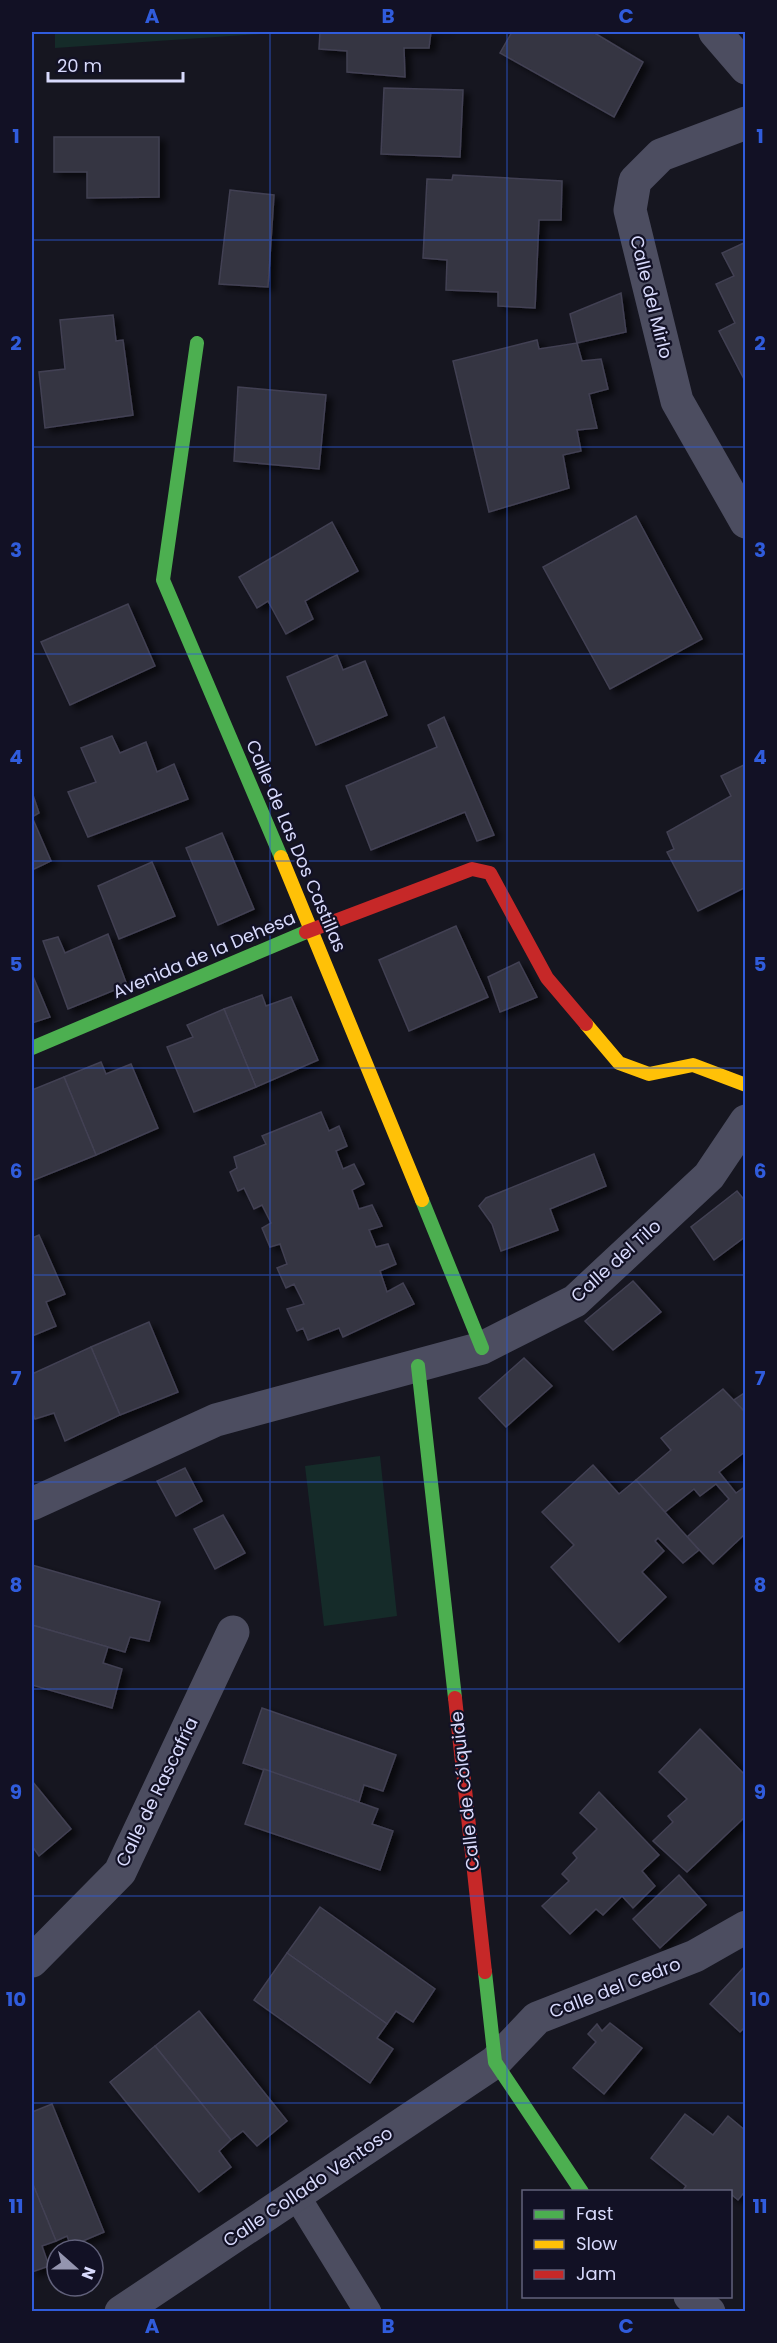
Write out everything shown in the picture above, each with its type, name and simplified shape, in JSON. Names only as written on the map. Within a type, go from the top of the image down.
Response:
[{"type":"street","points":[[715,32],[746,68]]},
{"type":"street","name":"Calle del Mirlo","points":[[746,123],[662,155],[635,181],[630,210],[677,401],[746,522]]},
{"type":"street","name":"Calle de Las Dos Castillas","points":[[197,343],[163,580],[312,930],[482,1348]]},
{"type":"street","name":"Avenida de la Dehesa","points":[[32,1048],[312,930],[472,869],[490,873],[547,978],[619,1063],[649,1074],[693,1065],[746,1085]]},
{"type":"street","name":"Calle del Tilo","points":[[32,1504],[216,1420],[482,1348],[575,1301],[709,1176],[746,1121]]},
{"type":"street","name":"Calle de Cólquide","points":[[418,1366],[495,2062],[581,2190]]},
{"type":"street","name":"Calle de Rascafría","points":[[32,1961],[120,1872],[233,1632]]},
{"type":"street","name":"Calle del Cedro","points":[[495,2062],[537,2018],[695,1956],[746,1927]]},
{"type":"street","name":"Calle Collado Ventoso","points":[[121,2312],[495,2062]]},
{"type":"street","points":[[692,2298],[709,2312]]},
{"type":"lane","points":[[296,2195],[368,2312]]},
{"type":"green space","points":[[55,32],[275,32],[276,33],[55,48]]},
{"type":"green space","points":[[380,1456],[397,1616],[324,1626],[305,1466]]},
{"type":"building","points":[[320,32],[431,32],[429,48],[404,48],[405,77],[347,72],[347,51],[319,49]]},
{"type":"building","points":[[512,32],[593,32],[643,62],[614,117],[500,53]]},
{"type":"building","points":[[384,88],[463,90],[460,157],[381,154]]},
{"type":"building","points":[[54,137],[159,137],[159,197],[87,198],[87,172],[54,172]]},
{"type":"building","points":[[453,175],[562,181],[561,220],[539,220],[535,308],[498,306],[498,292],[446,290],[447,260],[423,258],[427,179],[452,180]]},
{"type":"building","points":[[230,190],[274,195],[268,287],[219,284]]},
{"type":"building","points":[[746,242],[746,383],[719,331],[735,323],[716,284],[734,276],[722,253]]},
{"type":"building","points":[[621,293],[626,332],[577,343],[570,314]]},
{"type":"building","points":[[113,315],[116,341],[123,340],[133,415],[45,428],[39,372],[65,369],[60,320]]},
{"type":"building","points":[[537,340],[539,349],[577,343],[582,361],[601,359],[608,389],[589,394],[597,428],[577,430],[581,451],[563,455],[569,488],[489,512],[453,361]]},
{"type":"building","points":[[238,387],[326,395],[319,469],[234,461]]},
{"type":"building","points":[[636,516],[702,639],[610,689],[543,567]]},
{"type":"building","points":[[332,522],[358,571],[305,601],[313,619],[286,634],[268,601],[257,608],[239,577]]},
{"type":"building","points":[[128,604],[155,666],[70,705],[41,642]]},
{"type":"building","points":[[337,655],[343,670],[365,661],[387,715],[316,745],[287,677]]},
{"type":"building","points":[[444,717],[494,835],[477,841],[465,812],[371,850],[346,786],[437,747],[428,725]]},
{"type":"building","points":[[112,736],[120,753],[146,742],[157,772],[174,764],[188,799],[88,837],[68,792],[96,782],[81,748]]},
{"type":"building","points":[[746,764],[746,887],[698,911],[667,852],[674,849],[667,832],[731,796],[721,776]]},
{"type":"building","points":[[32,792],[39,813],[32,817]]},
{"type":"building","points":[[32,817],[51,861],[32,870]]},
{"type":"building","points":[[222,833],[254,909],[218,925],[186,848]]},
{"type":"building","points":[[152,862],[175,916],[119,939],[98,886]]},
{"type":"building","points":[[456,926],[488,997],[409,1031],[379,960]]},
{"type":"building","points":[[108,934],[127,985],[68,1009],[43,941],[58,937],[65,953]]},
{"type":"building","points":[[519,962],[537,997],[500,1012],[488,977]]},
{"type":"building","points":[[32,974],[50,1017],[32,1023]]},
{"type":"building","points":[[262,995],[266,1006],[291,997],[318,1060],[256,1087],[224,1009]]},
{"type":"building","points":[[224,1009],[256,1087],[194,1112],[167,1047],[193,1037],[187,1025]]},
{"type":"building","points":[[101,1062],[106,1074],[131,1064],[158,1128],[96,1155],[64,1077]]},
{"type":"building","points":[[64,1077],[96,1155],[34,1180],[32,1173],[32,1090]]},
{"type":"building","points":[[321,1112],[329,1131],[339,1126],[347,1146],[336,1151],[343,1169],[354,1164],[364,1184],[352,1190],[359,1209],[372,1205],[382,1226],[369,1230],[376,1247],[388,1244],[396,1264],[380,1271],[387,1292],[403,1283],[414,1304],[343,1337],[339,1328],[308,1340],[303,1328],[297,1331],[287,1309],[304,1304],[294,1284],[286,1288],[277,1268],[287,1264],[280,1244],[270,1247],[262,1228],[271,1223],[262,1205],[254,1209],[244,1188],[238,1191],[230,1172],[237,1168],[234,1157],[266,1144],[262,1136]]},
{"type":"building","points":[[594,1154],[606,1186],[550,1209],[558,1230],[501,1251],[492,1224],[479,1206],[486,1198]]},
{"type":"building","points":[[737,1191],[746,1202],[746,1236],[714,1260],[691,1227]]},
{"type":"building","points":[[39,1235],[65,1294],[46,1302],[56,1326],[32,1336],[32,1238]]},
{"type":"building","points":[[633,1281],[661,1312],[613,1350],[585,1321]]},
{"type":"building","points":[[149,1322],[178,1392],[120,1415],[91,1347]]},
{"type":"building","points":[[91,1347],[120,1415],[65,1441],[54,1413],[35,1419],[32,1411],[32,1374]]},
{"type":"building","points":[[524,1358],[552,1386],[506,1427],[479,1398]]},
{"type":"building","points":[[723,1389],[746,1413],[746,1451],[719,1472],[736,1493],[746,1486],[746,1533],[713,1564],[687,1537],[729,1499],[716,1484],[700,1496],[694,1489],[665,1512],[636,1480],[671,1450],[661,1438]]},
{"type":"building","points":[[746,1392],[746,1413],[734,1400]]},
{"type":"building","points":[[593,1465],[619,1494],[636,1480],[699,1550],[683,1563],[658,1538],[655,1541],[664,1551],[642,1572],[666,1597],[619,1642],[551,1567],[574,1545],[542,1512]]},
{"type":"building","points":[[185,1468],[202,1501],[176,1516],[157,1481]]},
{"type":"building","points":[[223,1515],[245,1553],[215,1569],[194,1529]]},
{"type":"building","points":[[32,1565],[160,1602],[149,1641],[130,1637],[125,1652],[32,1625]]},
{"type":"building","points":[[32,1625],[108,1647],[103,1663],[122,1669],[112,1708],[32,1685]]},
{"type":"building","points":[[262,1708],[396,1755],[383,1791],[364,1785],[359,1802],[243,1763]]},
{"type":"building","points":[[700,1729],[746,1776],[746,1816],[687,1872],[653,1841],[673,1822],[668,1816],[687,1799],[659,1772]]},
{"type":"building","points":[[264,1769],[378,1809],[372,1824],[393,1831],[380,1870],[245,1824]]},
{"type":"building","points":[[32,1781],[71,1829],[39,1856],[32,1846]]},
{"type":"building","points":[[599,1792],[659,1855],[642,1871],[655,1886],[633,1908],[622,1896],[603,1915],[596,1909],[570,1934],[542,1906],[569,1881],[562,1874],[577,1858],[573,1853],[597,1829],[580,1813]]},
{"type":"building","points":[[679,1875],[706,1905],[660,1948],[633,1919]]},
{"type":"building","points":[[320,1907],[435,1989],[413,2022],[396,2011],[387,2024],[287,1953]]},
{"type":"building","points":[[287,1953],[387,2024],[377,2038],[393,2049],[370,2083],[254,2000]]},
{"type":"building","points":[[746,1965],[746,2026],[740,2032],[710,2004]]},
{"type":"building","points":[[199,2011],[287,2121],[257,2146],[243,2131],[231,2140],[155,2046]]},
{"type":"building","points":[[610,2023],[642,2048],[604,2094],[573,2068],[596,2042],[588,2034],[597,2024],[602,2031]]},
{"type":"building","points":[[155,2046],[231,2140],[219,2151],[231,2167],[199,2192],[110,2082]]},
{"type":"building","points":[[52,2104],[104,2232],[90,2238],[68,2238],[67,2236],[55,2238],[32,2182],[32,2112]]},
{"type":"building","points":[[685,2114],[713,2135],[728,2116],[746,2131],[746,2190],[738,2200],[732,2195],[732,2190],[683,2190],[686,2186],[651,2158]]},
{"type":"building","points":[[32,2182],[55,2238],[45,2238],[45,2245],[42,2246],[45,2267],[32,2272]]},
{"type":"traffic: fast","points":[[197,343],[163,580],[281,857]]},
{"type":"traffic: fast","points":[[32,1048],[306,932]]},
{"type":"traffic: fast","points":[[422,1200],[482,1348]]},
{"type":"traffic: fast","points":[[418,1366],[455,1698]]},
{"type":"traffic: fast","points":[[485,1972],[495,2062],[581,2190]]},
{"type":"traffic: slow","points":[[281,857],[422,1200]]},
{"type":"traffic: slow","points":[[586,1024],[619,1063],[649,1074],[693,1065],[746,1085]]},
{"type":"traffic: jam","points":[[306,932],[472,869],[490,873],[547,978],[586,1024]]},
{"type":"traffic: jam","points":[[455,1698],[485,1972]]}]
